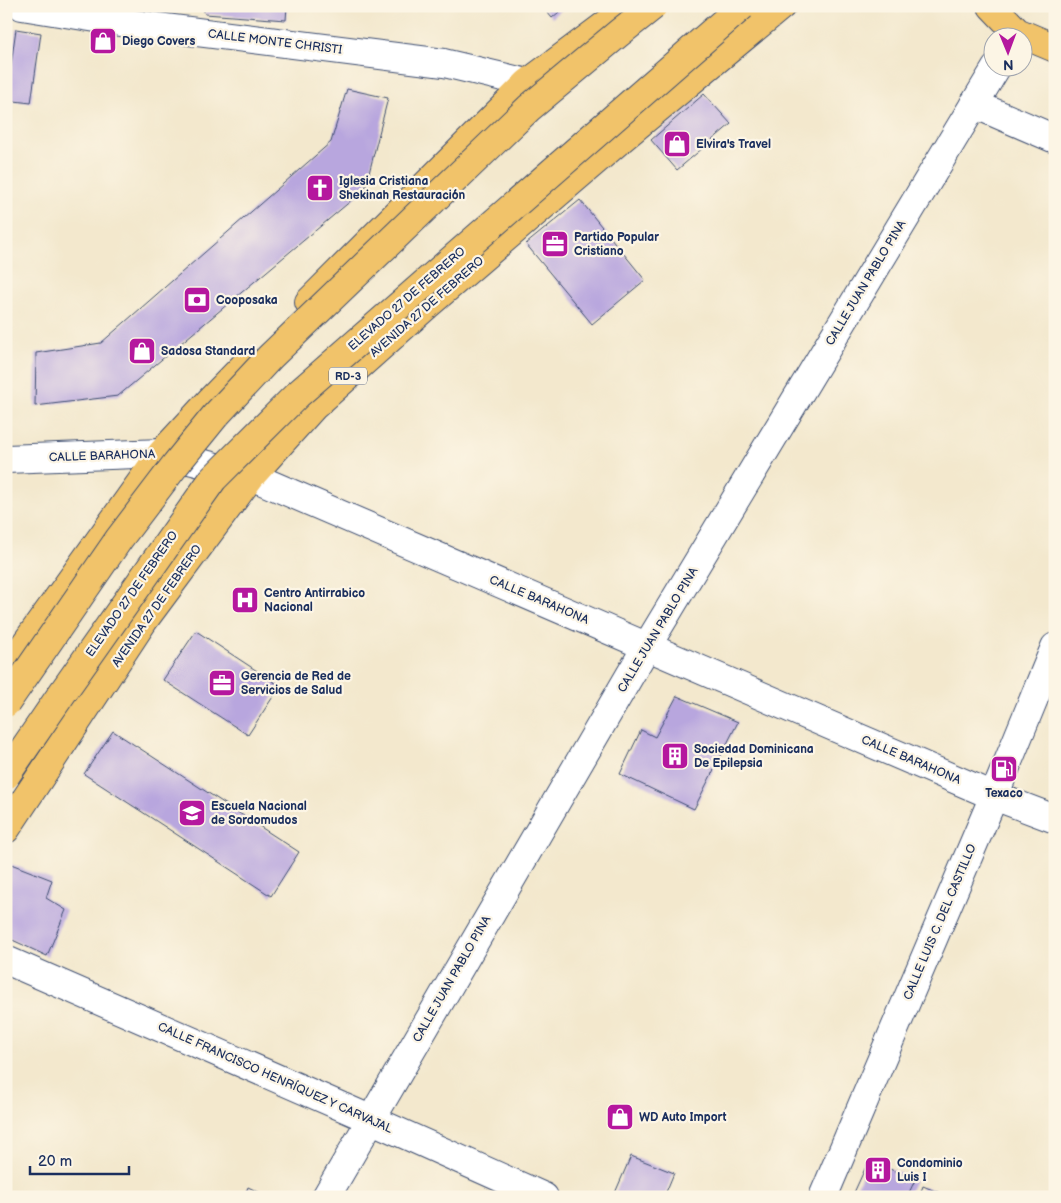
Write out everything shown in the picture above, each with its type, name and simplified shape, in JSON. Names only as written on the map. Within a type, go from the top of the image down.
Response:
[{"type":"main road","points":[[6,671],[162,454],[212,399],[528,83],[631,6]]},
{"type":"main road","points":[[6,703],[119,539],[176,464],[221,410],[270,357],[529,108],[654,6]]},
{"type":"main road","name":"ELEVADO 27 DE FEBRERO","points":[[6,775],[213,479],[297,395],[742,6]]},
{"type":"main road","name":"AVENIDA 27 DE FEBRERO","points":[[6,829],[144,620],[251,476],[314,406],[427,305],[616,143],[781,6]]},
{"type":"main road","points":[[992,6],[1010,28]]},
{"type":"main road","points":[[1034,41],[1055,48]]},
{"type":"street","name":"CALLE MONTE CHRISTI","points":[[22,6],[133,24],[444,63],[528,83]]},
{"type":"street","points":[[133,24],[154,6]]},
{"type":"street","name":"CALLE JUAN PABLO PINA","points":[[326,1197],[648,646],[990,78]]},
{"type":"street","points":[[974,104],[1055,139]]},
{"type":"street","name":"CALLE BARAHONA","points":[[6,459],[162,454],[251,476],[994,796],[1055,819]]},
{"type":"street","name":"CALLE LUIS C. DEL CASTILLO","points":[[823,1197],[994,796],[1055,647]]},
{"type":"street","name":"CALLE FRANCISCO HENRÍQUEZ Y CARVAJAL","points":[[6,960],[544,1197]]},
{"type":"building","points":[[202,6],[287,6],[286,20],[205,14]]},
{"type":"building","points":[[542,6],[566,6],[552,18]]},
{"type":"building","points":[[16,29],[41,33],[31,103],[6,100]]},
{"type":"building","points":[[347,89],[388,98],[365,189],[118,396],[35,406],[36,353],[101,343],[331,142]]},
{"type":"building","points":[[704,94],[731,124],[677,170],[651,140]]},
{"type":"building","points":[[580,200],[645,280],[592,324],[526,244]]},
{"type":"building","name":"Gerencia de Red de Servicios de Salud","points":[[196,631],[280,686],[248,735],[163,680]]},
{"type":"building","name":"Sociedad Dominicana De Epilepsia","points":[[677,696],[738,722],[694,809],[620,774],[641,730],[655,737]]},
{"type":"building","name":"Escuela Nacional de Sordomudos","points":[[113,731],[299,852],[271,896],[84,774]]},
{"type":"building","points":[[6,862],[52,880],[46,898],[66,910],[47,956],[6,937]]},
{"type":"building","points":[[631,1156],[674,1173],[664,1197],[623,1197],[615,1193]]},
{"type":"building","name":"Condominio Luis I","points":[[869,1160],[915,1180],[907,1197],[852,1197]]},
{"type":"building","points":[[923,1186],[950,1197],[919,1197]]},
{"type":"building","points":[[248,1187],[269,1197],[244,1197]]},
{"type":"place","name":"Diego Covers","points":[[103,41]]},
{"type":"place","name":"Elvira's Travel","points":[[677,144]]},
{"type":"place","name":"Iglesia Cristiana Shekinah Restauración","points":[[320,188]]},
{"type":"place","name":"Partido Popular Cristiano","points":[[555,244]]},
{"type":"place","name":"Cooposaka","points":[[197,300]]},
{"type":"place","name":"Sadosa Standard","points":[[142,351]]},
{"type":"place","name":"Centro Antirrabico Nacional","points":[[245,600]]},
{"type":"place","name":"Gerencia de Red de Servicios de Salud","points":[[222,683]]},
{"type":"place","name":"Sociedad Dominicana De Epilepsia","points":[[675,756]]},
{"type":"place","name":"Texaco","points":[[1004,769]]},
{"type":"place","name":"Escuela Nacional de Sordomudos","points":[[192,813]]},
{"type":"place","name":"WD Auto Import","points":[[620,1117]]},
{"type":"place","name":"Condominio Luis I","points":[[878,1170]]}]
